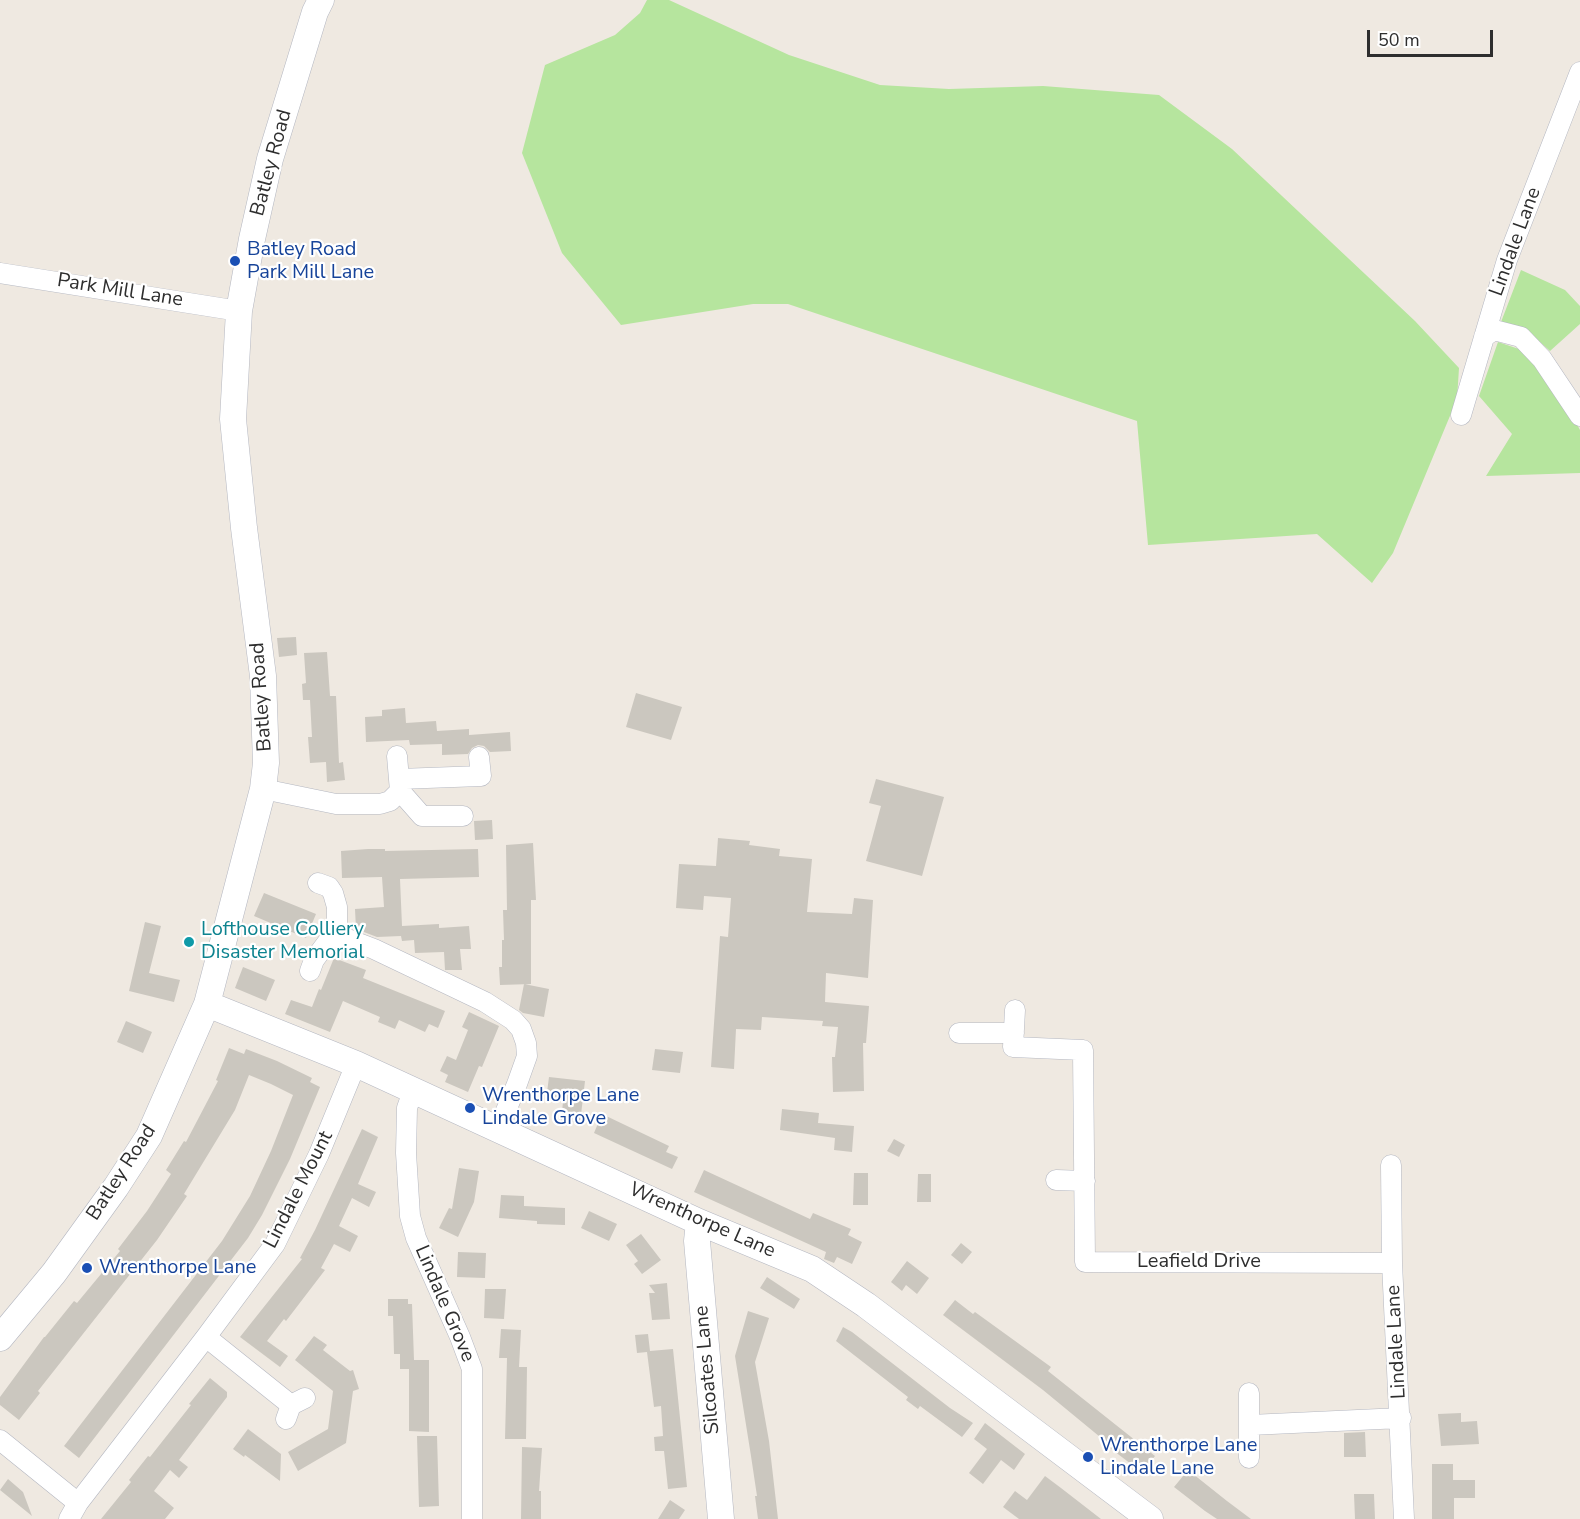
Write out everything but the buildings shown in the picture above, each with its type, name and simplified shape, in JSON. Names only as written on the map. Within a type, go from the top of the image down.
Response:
[{"type":"street","name":"Batley Road","points":[[0,1338],[54,1273],[116,1187],[149,1136],[207,1004],[263,789],[266,763],[263,676],[233,419],[239,311],[270,159],[315,12],[321,0]]},
{"type":"street","name":"Lindale Lane","points":[[1461,415],[1507,260],[1580,72]]},
{"type":"street","name":"Park Mill Lane","points":[[0,273],[239,311]]},
{"type":"street","points":[[1484,337],[1494,330],[1521,337],[1542,359],[1580,416]]},
{"type":"street","points":[[396,756],[403,783],[422,816],[463,816]]},
{"type":"street","points":[[263,789],[336,804],[380,804],[390,801],[403,783],[481,776],[479,756]]},
{"type":"street","points":[[318,883],[329,887],[333,893],[338,907],[337,930],[340,936],[374,949],[485,1002],[513,1020],[521,1029],[526,1043],[527,1056],[498,1130]]},
{"type":"street","points":[[310,971],[314,960],[329,940],[339,933]]},
{"type":"street","name":"Wrenthorpe Lane","points":[[207,1004],[356,1064],[699,1222],[812,1269],[866,1305],[1150,1519]]},
{"type":"street","points":[[959,1033],[1014,1033],[1014,1010]]},
{"type":"street","name":"Leafield Drive","points":[[1014,1033],[1013,1047],[1083,1050],[1085,1262],[1392,1263]]},
{"type":"street","name":"Lindale Mount","points":[[0,1440],[74,1511],[275,1244],[319,1154],[356,1064]]},
{"type":"street","name":"Lindale Grove","points":[[413,1091],[407,1108],[407,1175],[410,1216],[416,1238],[472,1369],[472,1519],[483,1519]]},
{"type":"street","name":"Lindale Lane","points":[[1391,1165],[1392,1263],[1404,1519]]},
{"type":"street","points":[[1056,1180],[1085,1181]]},
{"type":"street","name":"Silcoates Lane","points":[[699,1222],[697,1241],[721,1519]]},
{"type":"street","points":[[206,1337],[294,1407]]},
{"type":"street","points":[[1249,1458],[1250,1393]]},
{"type":"street","points":[[1250,1425],[1401,1418]]},
{"type":"green space","points":[[647,0],[669,0],[789,55],[880,85],[949,89],[1043,86],[1159,95],[1232,149],[1415,321],[1459,368],[1457,399],[1393,553],[1372,583],[1317,534],[1148,545],[1137,421],[788,304],[753,304],[621,325],[562,253],[522,153],[545,65],[615,35],[640,13]]},
{"type":"green space","points":[[1521,270],[1565,290],[1580,306],[1580,324],[1550,351],[1531,334],[1501,322]]},
{"type":"green space","points":[[1498,342],[1525,351],[1556,386],[1580,430],[1580,473],[1486,476],[1512,434],[1479,396]]},
{"type":"place","name":"Batley Road Park Mill Lane","points":[[235,261]]},
{"type":"place","name":"Lofthouse Colliery Disaster Memorial","points":[[189,942]]},
{"type":"place","name":"Wrenthorpe Lane Lindale Grove","points":[[470,1108]]},
{"type":"place","name":"Wrenthorpe Lane","points":[[87,1268]]},
{"type":"place","name":"Wrenthorpe Lane Lindale Lane","points":[[1088,1457]]}]
